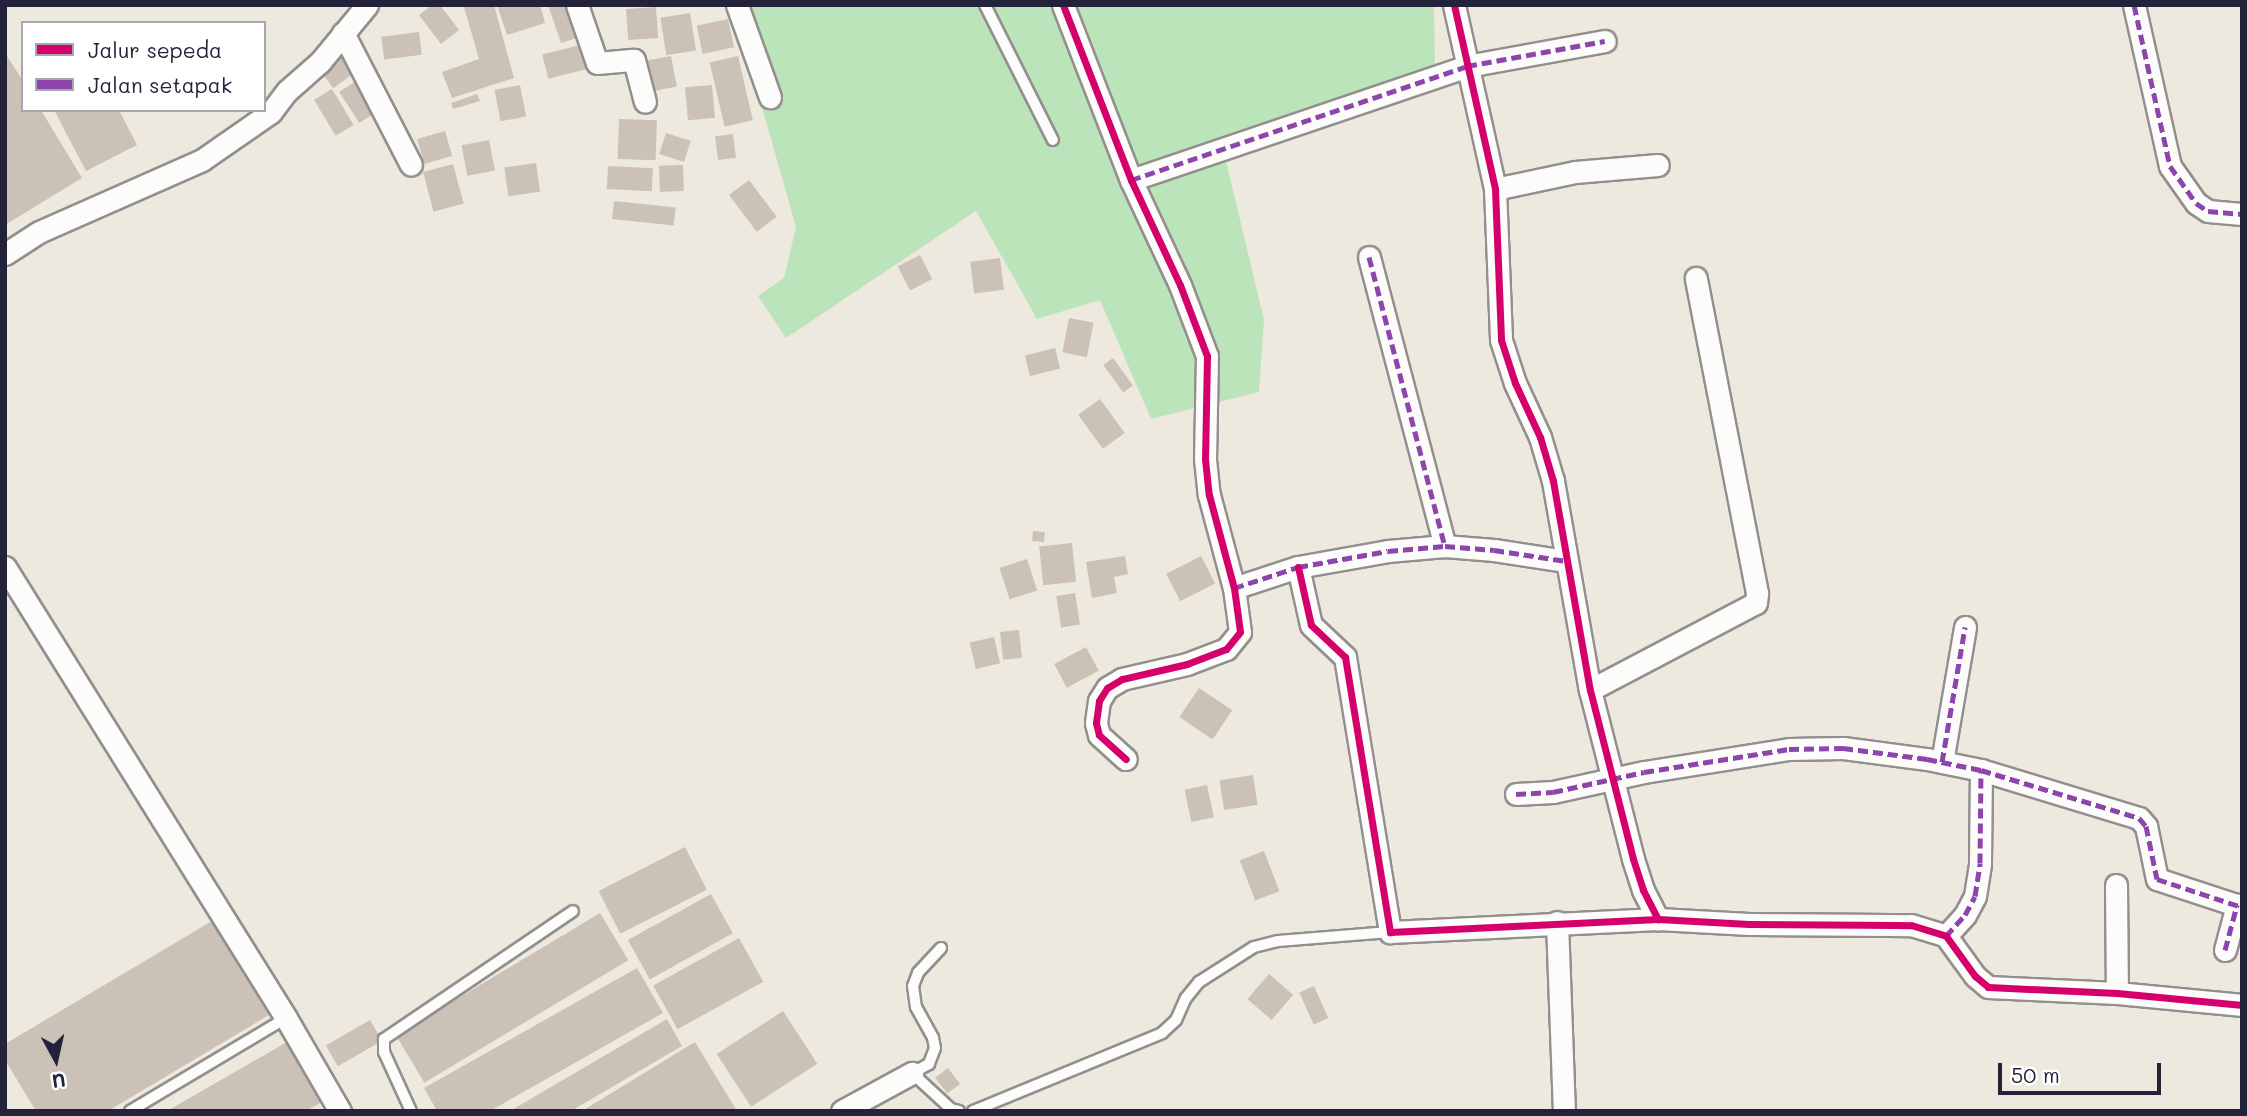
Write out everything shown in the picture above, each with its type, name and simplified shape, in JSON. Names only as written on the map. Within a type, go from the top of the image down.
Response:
[{"type":"street","points":[[5,254],[39,232],[202,160],[271,112],[287,91],[320,62],[367,5]]},
{"type":"street","points":[[577,5],[597,62],[634,60],[645,102]]},
{"type":"street","points":[[737,5],[770,97]]},
{"type":"street","points":[[1063,5],[1131,180],[1180,285],[1206,356],[1205,459],[1209,495],[1234,588],[1240,632],[1226,649],[1187,664],[1122,679],[1107,688],[1099,701],[1096,723],[1099,735],[1126,759]]},
{"type":"street","points":[[1454,5],[1495,189],[1501,340],[1515,383],[1540,437],[1553,481],[1590,690],[1643,890],[1658,919]]},
{"type":"street","points":[[2134,5],[2170,166],[2202,207],[2215,213],[2242,214]]},
{"type":"street","points":[[343,33],[411,165]]},
{"type":"street","points":[[1131,180],[1467,66],[1605,41]]},
{"type":"street","points":[[1495,189],[1575,172],[1658,165]]},
{"type":"street","points":[[1369,257],[1445,546]]},
{"type":"street","points":[[1590,690],[1756,603],[1757,593],[1696,278]]},
{"type":"street","points":[[1234,588],[1298,567],[1388,551],[1445,546],[1566,561]]},
{"type":"street","points":[[5,567],[286,1018],[340,1111]]},
{"type":"street","points":[[1298,567],[1311,625],[1345,657],[1390,932],[1658,919],[1749,924],[1911,925],[1946,936],[1975,976],[1988,987],[2117,993],[2242,1005]]},
{"type":"street","points":[[1941,762],[1965,627]]},
{"type":"street","points":[[1516,794],[1553,792],[1725,757],[1789,749],[1843,748],[1981,770],[2139,818],[2146,826],[2157,879],[2239,906],[2225,950]]},
{"type":"street","points":[[1946,936],[1965,915],[1975,896],[1980,863],[1981,770]]},
{"type":"street","points":[[2116,885],[2117,993]]},
{"type":"street","points":[[1558,922],[1564,1111]]},
{"type":"street","points":[[842,1111],[912,1073]]},
{"type":"lane","points":[[985,5],[1054,141]]},
{"type":"lane","points":[[411,1111],[384,1052],[384,1039],[573,911]]},
{"type":"lane","points":[[973,1111],[1163,1033],[1176,1020],[1186,998],[1199,982],[1254,947],[1278,942],[1390,932]]},
{"type":"lane","points":[[941,948],[918,973],[913,986],[916,1007],[933,1038],[935,1048],[929,1063],[912,1073],[951,1109],[959,1111]]},
{"type":"lane","points":[[130,1111],[286,1018]]},
{"type":"green space","points":[[733,5],[1434,5],[1435,69],[1225,157],[1264,320],[1259,392],[1151,419],[1100,300],[1037,319],[976,211],[786,338],[758,296],[784,278],[796,227]]},
{"type":"building","points":[[432,5],[440,5],[459,30],[441,44],[419,15]]},
{"type":"building","points":[[494,5],[514,78],[452,98],[442,72],[479,59],[464,7]]},
{"type":"building","points":[[497,5],[540,5],[545,23],[507,35]]},
{"type":"building","points":[[548,5],[572,5],[583,36],[561,43]]},
{"type":"building","points":[[656,7],[658,38],[628,40],[626,9]]},
{"type":"building","points":[[690,13],[696,51],[666,55],[660,18]]},
{"type":"building","points":[[728,19],[734,47],[703,54],[697,26]]},
{"type":"building","points":[[419,32],[422,55],[384,59],[381,37]]},
{"type":"building","points":[[584,44],[590,68],[548,79],[542,54]]},
{"type":"building","points":[[5,53],[21,78],[21,112],[42,112],[82,178],[5,225]]},
{"type":"building","points":[[343,56],[355,72],[333,88],[321,72]]},
{"type":"building","points":[[671,56],[677,86],[653,91],[647,61]]},
{"type":"building","points":[[738,56],[753,120],[725,127],[710,63]]},
{"type":"building","points":[[356,81],[376,112],[359,123],[339,92]]},
{"type":"building","points":[[520,85],[526,116],[501,121],[494,90]]},
{"type":"building","points":[[712,85],[715,118],[688,120],[685,87]]},
{"type":"building","points":[[332,89],[354,125],[336,136],[314,100]]},
{"type":"building","points":[[477,94],[480,101],[453,109],[451,103]]},
{"type":"building","points":[[55,112],[120,112],[137,145],[86,171]]},
{"type":"building","points":[[619,119],[657,120],[656,160],[618,159]]},
{"type":"building","points":[[445,131],[452,156],[424,164],[417,139]]},
{"type":"building","points":[[666,133],[691,141],[684,162],[659,154]]},
{"type":"building","points":[[733,134],[736,158],[718,160],[715,136]]},
{"type":"building","points":[[489,140],[495,170],[467,176],[462,145]]},
{"type":"building","points":[[536,163],[540,192],[508,196],[504,167]]},
{"type":"building","points":[[453,164],[464,204],[434,212],[423,172]]},
{"type":"building","points":[[683,165],[684,191],[660,192],[659,166]]},
{"type":"building","points":[[608,166],[653,168],[652,191],[607,189]]},
{"type":"building","points":[[749,180],[777,217],[757,232],[729,195]]},
{"type":"building","points":[[614,201],[676,207],[674,225],[612,219]]},
{"type":"building","points":[[920,255],[932,279],[910,290],[898,266]]},
{"type":"building","points":[[1000,258],[1004,290],[974,293],[970,262]]},
{"type":"building","points":[[1069,318],[1094,323],[1087,357],[1062,352]]},
{"type":"building","points":[[1055,348],[1060,368],[1030,376],[1025,355]]},
{"type":"building","points":[[1113,358],[1133,386],[1123,393],[1103,365]]},
{"type":"building","points":[[1100,399],[1125,433],[1103,449],[1078,415]]},
{"type":"building","points":[[1033,531],[1045,532],[1044,542],[1032,541]]},
{"type":"building","points":[[1072,543],[1076,582],[1043,585],[1039,546]]},
{"type":"building","points":[[1125,556],[1128,574],[1114,577],[1117,593],[1092,598],[1086,562]]},
{"type":"building","points":[[1201,556],[1215,584],[1180,601],[1166,574]]},
{"type":"building","points":[[1027,559],[1037,590],[1010,599],[999,568]]},
{"type":"building","points":[[1075,593],[1080,625],[1061,628],[1056,596]]},
{"type":"building","points":[[1019,630],[1022,658],[1003,660],[1000,632]]},
{"type":"building","points":[[994,637],[1000,663],[976,669],[970,643]]},
{"type":"building","points":[[1086,647],[1099,671],[1067,688],[1054,664]]},
{"type":"building","points":[[1199,688],[1232,710],[1213,739],[1179,717]]},
{"type":"building","points":[[1253,775],[1258,805],[1224,810],[1219,780]]},
{"type":"building","points":[[1207,785],[1214,817],[1191,822],[1185,790]]},
{"type":"building","points":[[685,847],[707,890],[620,934],[599,891]]},
{"type":"building","points":[[1264,851],[1279,891],[1255,900],[1240,860]]},
{"type":"building","points":[[711,894],[733,933],[650,979],[628,940]]},
{"type":"building","points":[[600,913],[628,960],[424,1083],[396,1036]]},
{"type":"building","points":[[212,921],[269,1015],[108,1111],[36,1111],[5,1060],[5,1044]]},
{"type":"building","points":[[739,938],[763,982],[678,1029],[653,986]]},
{"type":"building","points":[[637,968],[663,1013],[490,1111],[437,1111],[424,1088]]},
{"type":"building","points":[[1269,974],[1293,995],[1272,1020],[1247,999]]},
{"type":"building","points":[[1314,986],[1328,1018],[1314,1024],[1299,993]]},
{"type":"building","points":[[783,1011],[817,1064],[751,1107],[717,1054]]},
{"type":"building","points":[[667,1019],[682,1046],[571,1111],[510,1111]]},
{"type":"building","points":[[370,1020],[382,1041],[338,1066],[326,1046]]},
{"type":"building","points":[[287,1042],[322,1102],[306,1111],[167,1111]]},
{"type":"building","points":[[695,1042],[737,1111],[582,1111]]},
{"type":"building","points":[[948,1068],[960,1084],[947,1094],[935,1078]]},
{"type":"marked path","points":[[2134,5],[2170,166],[2196,203],[2208,211],[2242,214]]},
{"type":"marked path","points":[[1131,180],[1467,66],[1605,41]]},
{"type":"marked path","points":[[1369,257],[1445,546]]},
{"type":"marked path","points":[[1234,588],[1298,567],[1388,551],[1445,546],[1566,561]]},
{"type":"marked path","points":[[1942,762],[1965,627]]},
{"type":"marked path","points":[[1516,794],[1553,792],[1644,772],[1789,749],[1843,748],[1927,759],[1981,770],[2139,818],[2146,826],[2157,879],[2242,907]]},
{"type":"marked path","points":[[1946,936],[1965,915],[1975,896],[1980,863],[1981,770]]},
{"type":"marked path","points":[[2225,950],[2237,905]]},
{"type":"cycle path","points":[[1063,5],[1131,180],[1180,285],[1207,356],[1205,459],[1209,495],[1234,588],[1240,632],[1226,649],[1187,664],[1122,679],[1107,688],[1099,701],[1096,723],[1099,735],[1126,759]]},
{"type":"cycle path","points":[[1454,5],[1495,189],[1501,340],[1515,383],[1540,437],[1553,481],[1590,690],[1633,859],[1643,890],[1658,919]]},
{"type":"cycle path","points":[[1298,567],[1311,625],[1345,657],[1390,932],[1658,919],[1749,924],[1911,925],[1946,936],[1975,976],[1988,987],[2117,993],[2242,1005]]}]
